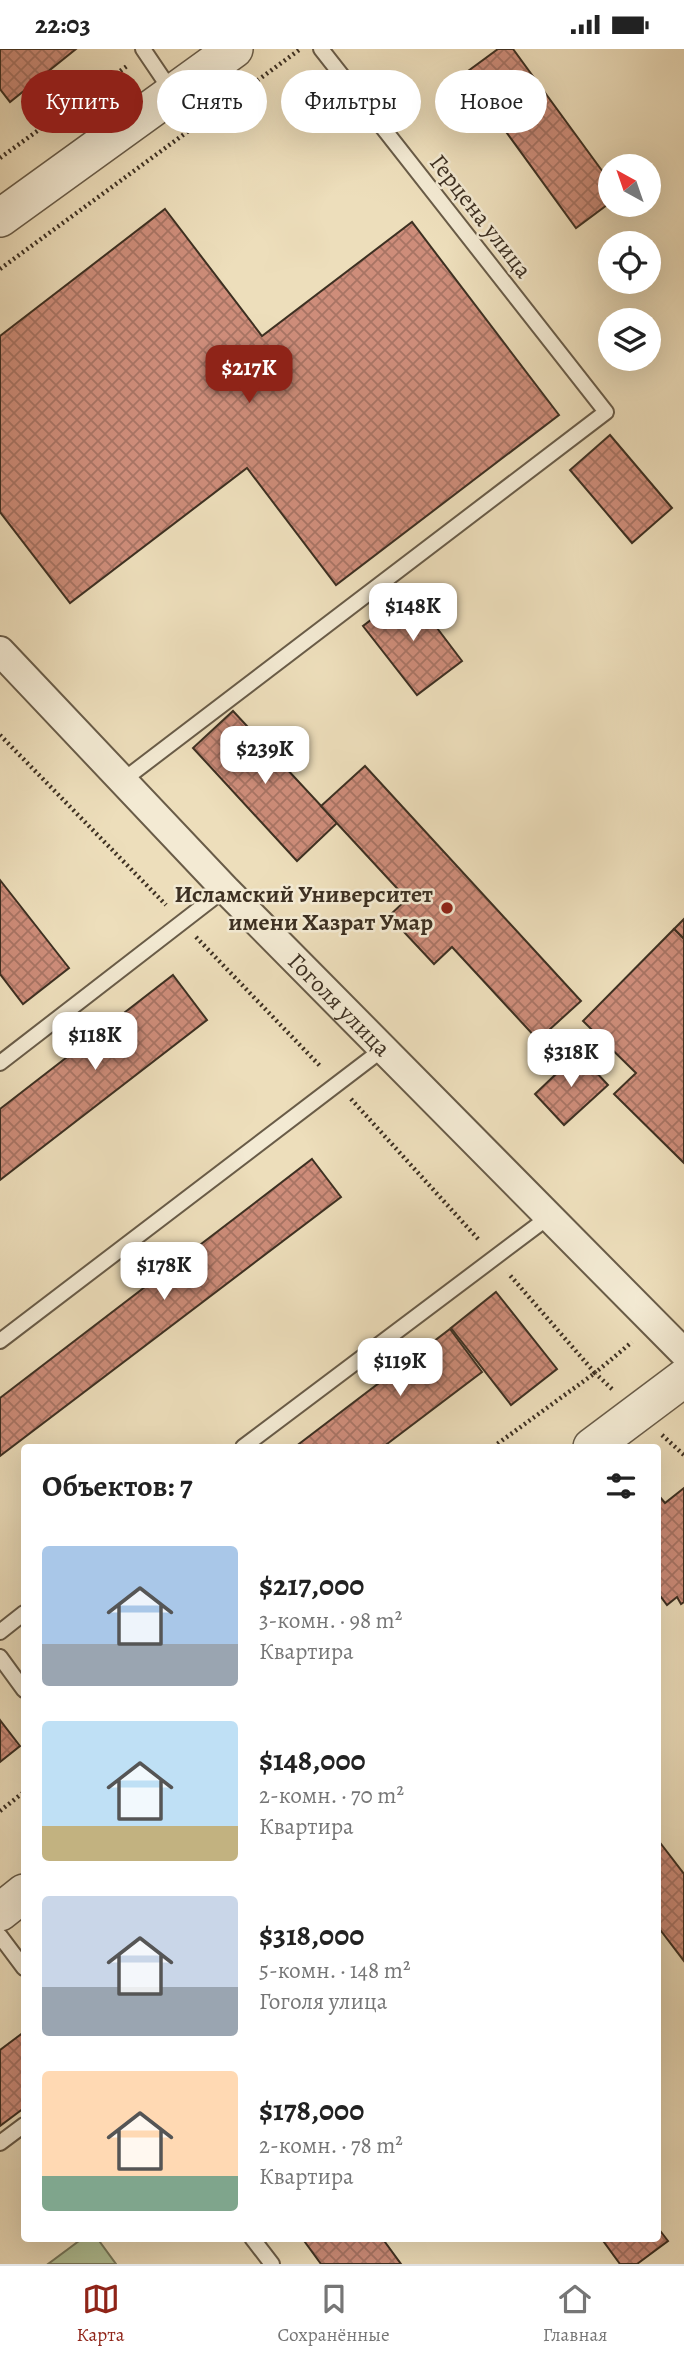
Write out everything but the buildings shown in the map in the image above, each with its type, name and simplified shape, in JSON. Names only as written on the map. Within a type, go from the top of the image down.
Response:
[{"type":"street","points":[[205,70],[234,49]]},
{"type":"street","points":[[0,218],[157,105]]},
{"type":"street","name":"Гоголя улица","points":[[0,651],[225,889],[684,1353]]},
{"type":"street","points":[[596,1444],[684,1378]]},
{"type":"lane","name":"Герцена улица","points":[[122,781],[606,412],[321,49]]},
{"type":"lane","points":[[145,51],[158,70]]},
{"type":"lane","points":[[0,1063],[225,889]]},
{"type":"lane","points":[[0,1342],[383,1049]]},
{"type":"lane","points":[[247,1444],[550,1216]]},
{"type":"lane","points":[[0,1632],[21,1615]]},
{"type":"lane","points":[[0,1657],[21,1686]]},
{"type":"lane","points":[[0,1936],[21,1964]]},
{"type":"lane","points":[[0,2143],[21,2127]]},
{"type":"lane","points":[[255,2242],[272,2264]]},
{"type":"path","points":[[0,269],[300,49]]},
{"type":"path","points":[[0,158],[145,51]]},
{"type":"path","points":[[0,1811],[21,1794]]},
{"type":"green space","points":[[78,2242],[100,2242],[116,2264],[48,2264]]},
{"type":"place","name":"Исламский Университет имени Хазрат Умар","points":[[447,908]]}]
